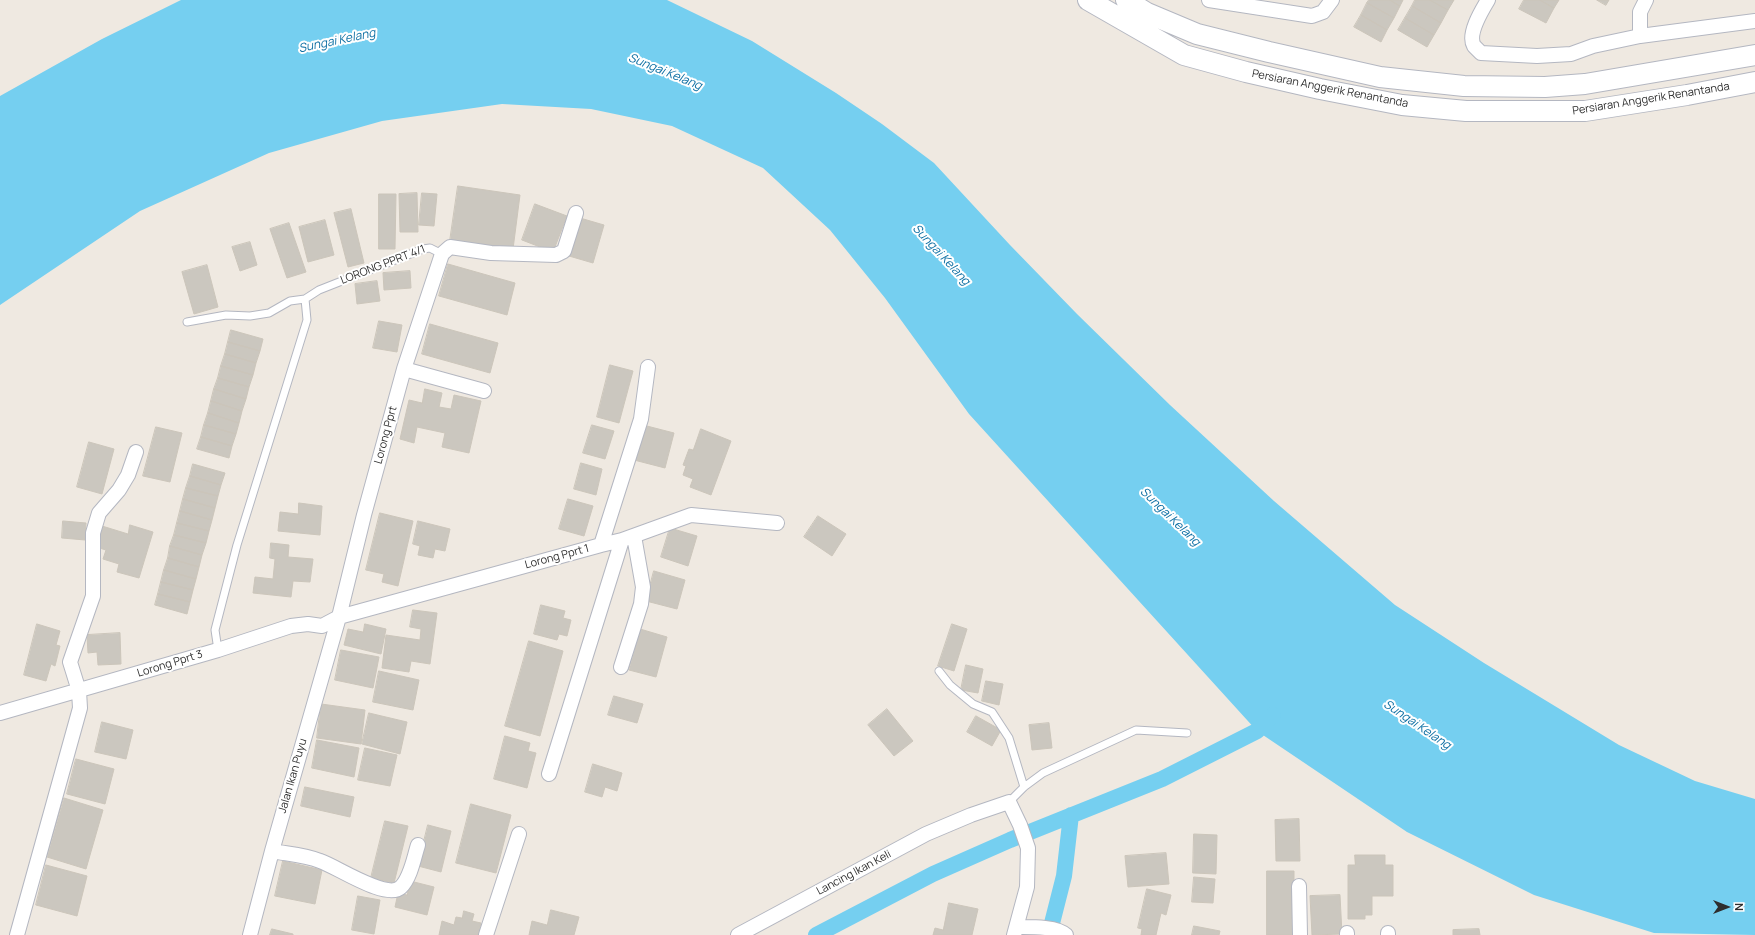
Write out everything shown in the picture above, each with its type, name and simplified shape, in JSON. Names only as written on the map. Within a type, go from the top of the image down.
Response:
[{"type":"main road","name":"Persiaran Anggerik Renantanda","points":[[1088,0],[1184,55],[1320,90],[1402,105],[1466,111],[1585,111],[1687,95],[1755,82]]},
{"type":"main road","name":"Persiaran Anggerik Renantanda","points":[[1126,0],[1148,13],[1197,34],[1380,77],[1464,86],[1545,87],[1585,84],[1755,55]]},
{"type":"main road","points":[[1544,112],[1545,87]]},
{"type":"street","points":[[1209,0],[1312,16],[1323,12],[1332,0]]},
{"type":"street","points":[[1488,0],[1474,28],[1472,38],[1474,46],[1481,53],[1537,56],[1570,54],[1593,46],[1640,36],[1755,21]]},
{"type":"street","points":[[1640,36],[1640,12],[1646,0]]},
{"type":"street","name":"LORONG PPRT 4/1","points":[[442,254],[450,247],[491,253],[556,256],[564,250],[576,213]]},
{"type":"street","name":"Lorong Pprt","points":[[339,618],[364,514],[404,369],[442,254]]},
{"type":"street","points":[[602,545],[641,419],[648,367]]},
{"type":"street","points":[[404,369],[484,391]]},
{"type":"street","points":[[17,935],[80,708],[79,691],[70,662],[93,596],[93,533],[99,513],[119,490],[128,475],[136,452]]},
{"type":"street","name":"Lorong Pprt 1","points":[[339,618],[628,538],[692,515],[777,523]]},
{"type":"street","points":[[621,667],[641,604],[643,587],[628,538]]},
{"type":"street","points":[[549,774],[628,538]]},
{"type":"street","name":"Lorong Pprt 3","points":[[0,713],[218,650],[291,626],[308,624],[322,626],[339,618]]},
{"type":"street","name":"Jalan Ikan Puyu","points":[[250,935],[272,851],[339,618]]},
{"type":"street","points":[[1009,802],[1020,825],[1028,848],[1027,888],[1016,931],[1037,927],[1064,933]]},
{"type":"street","name":"Lancing Ikan Keli","points":[[738,935],[926,834],[971,815],[1009,802]]},
{"type":"street","points":[[486,935],[519,834]]},
{"type":"street","points":[[272,851],[320,860],[374,887],[393,891],[401,888],[408,878],[418,845]]},
{"type":"street","points":[[1299,886],[1300,935]]},
{"type":"lane","name":"LORONG PPRT 4/1","points":[[187,322],[226,315],[250,316],[269,313],[290,301],[305,299],[319,290],[423,248],[430,248],[442,254]]},
{"type":"lane","points":[[218,650],[215,630],[237,545],[307,320],[305,299]]},
{"type":"lane","points":[[939,671],[950,685],[973,704],[992,712],[1009,738],[1024,786]]},
{"type":"lane","points":[[1009,802],[1024,786],[1043,773],[1136,730],[1187,733]]},
{"type":"water","name":"Sungai Kelang","points":[[181,0],[667,0],[752,41],[836,93],[882,124],[934,163],[1010,245],[1077,314],[1170,405],[1274,501],[1395,605],[1484,663],[1619,745],[1695,781],[1755,799],[1755,935],[1654,933],[1534,895],[1407,832],[1257,731],[969,414],[885,298],[830,230],[763,168],[672,126],[591,109],[502,104],[382,121],[269,153],[140,211],[0,305],[0,96],[102,39]]},
{"type":"building","points":[[1369,0],[1390,0],[1400,6],[1394,18],[1367,3]]},
{"type":"building","points":[[1390,0],[1403,0],[1400,6]]},
{"type":"building","points":[[1415,0],[1430,0],[1448,10],[1441,23],[1412,6]]},
{"type":"building","points":[[1430,0],[1454,0],[1448,10]]},
{"type":"building","points":[[1524,0],[1540,0],[1554,8],[1546,23],[1519,9]]},
{"type":"building","points":[[1540,0],[1559,0],[1554,8]]},
{"type":"building","points":[[1597,0],[1609,0],[1606,5]]},
{"type":"building","points":[[1367,3],[1394,18],[1387,30],[1361,15]]},
{"type":"building","points":[[1412,6],[1441,23],[1434,35],[1405,18]]},
{"type":"building","points":[[1361,15],[1387,30],[1381,42],[1354,27]]},
{"type":"building","points":[[1405,18],[1434,35],[1427,47],[1398,30]]},
{"type":"building","points":[[458,186],[520,195],[513,249],[450,241]]},
{"type":"building","points":[[417,193],[418,232],[400,232],[399,194]]},
{"type":"building","points":[[422,193],[437,194],[434,226],[419,225]]},
{"type":"building","points":[[379,194],[396,194],[395,249],[379,249]]},
{"type":"building","points":[[535,204],[567,216],[553,252],[522,240]]},
{"type":"building","points":[[351,209],[364,263],[348,267],[334,213]]},
{"type":"building","points":[[580,218],[604,225],[593,263],[569,256]]},
{"type":"building","points":[[325,220],[334,255],[308,262],[299,227]]},
{"type":"building","points":[[289,223],[306,272],[287,278],[270,229]]},
{"type":"building","points":[[250,242],[257,265],[240,271],[232,247]]},
{"type":"building","points":[[448,264],[515,283],[507,315],[439,296]]},
{"type":"building","points":[[207,265],[218,307],[194,314],[182,272]]},
{"type":"building","points":[[410,271],[411,288],[384,290],[383,273]]},
{"type":"building","points":[[377,281],[380,301],[357,304],[355,284]]},
{"type":"building","points":[[379,321],[402,325],[397,352],[373,348]]},
{"type":"building","points":[[430,324],[498,343],[490,373],[422,354]]},
{"type":"building","points":[[231,330],[263,339],[260,351],[228,342]]},
{"type":"building","points":[[228,342],[260,351],[256,363],[225,354]]},
{"type":"building","points":[[225,354],[256,363],[253,375],[221,366]]},
{"type":"building","points":[[610,365],[633,371],[619,423],[597,417]]},
{"type":"building","points":[[221,366],[253,375],[249,387],[218,378]]},
{"type":"building","points":[[218,378],[249,387],[246,399],[214,389]]},
{"type":"building","points":[[214,389],[246,399],[242,411],[211,401]]},
{"type":"building","points":[[425,389],[442,393],[439,407],[451,409],[454,395],[481,401],[469,453],[442,447],[445,433],[417,427],[414,443],[400,439],[409,400],[422,403]]},
{"type":"building","points":[[211,401],[242,411],[239,423],[208,413]]},
{"type":"building","points":[[208,413],[239,423],[236,434],[204,425]]},
{"type":"building","points":[[204,425],[236,434],[232,446],[201,437]]},
{"type":"building","points":[[592,425],[614,431],[605,459],[583,453]]},
{"type":"building","points":[[643,425],[674,433],[665,468],[634,460]]},
{"type":"building","points":[[156,427],[182,433],[170,482],[143,476]]},
{"type":"building","points":[[701,429],[731,441],[711,495],[690,487],[693,479],[683,475],[686,466],[683,465],[689,449],[693,450]]},
{"type":"building","points":[[201,437],[232,446],[229,458],[197,449]]},
{"type":"building","points":[[89,442],[114,449],[102,494],[77,487]]},
{"type":"building","points":[[581,463],[602,469],[596,495],[574,489]]},
{"type":"building","points":[[193,464],[225,473],[221,485],[190,476]]},
{"type":"building","points":[[190,476],[221,485],[218,496],[186,488]]},
{"type":"building","points":[[186,488],[218,496],[215,508],[183,499]]},
{"type":"building","points":[[183,499],[215,508],[212,520],[180,511]]},
{"type":"building","points":[[568,499],[593,506],[584,536],[559,529]]},
{"type":"building","points":[[299,503],[322,506],[320,535],[278,531],[280,512],[298,514]]},
{"type":"building","points":[[180,511],[212,520],[209,531],[177,523]]},
{"type":"building","points":[[380,513],[413,521],[398,586],[382,582],[384,574],[366,570]]},
{"type":"building","points":[[818,516],[846,534],[832,556],[804,537]]},
{"type":"building","points":[[63,521],[86,523],[85,540],[62,538]]},
{"type":"building","points":[[418,521],[450,529],[445,551],[435,549],[433,558],[418,555],[420,546],[413,544]]},
{"type":"building","points":[[177,523],[209,531],[206,543],[174,535]]},
{"type":"building","points":[[130,525],[153,532],[139,578],[117,572],[119,564],[103,559],[106,550],[96,547],[102,526],[128,534]]},
{"type":"building","points":[[670,528],[697,536],[688,566],[661,557]]},
{"type":"building","points":[[174,535],[206,543],[202,555],[170,546]]},
{"type":"building","points":[[271,543],[289,545],[288,557],[313,559],[310,582],[293,581],[291,597],[253,593],[255,577],[273,579],[275,559],[270,558]]},
{"type":"building","points":[[170,546],[202,555],[199,567],[168,558]]},
{"type":"building","points":[[168,558],[199,567],[196,579],[164,570]]},
{"type":"building","points":[[164,570],[196,579],[193,590],[161,582]]},
{"type":"building","points":[[654,571],[685,580],[677,609],[646,601]]},
{"type":"building","points":[[161,582],[193,590],[190,602],[158,594]]},
{"type":"building","points":[[158,594],[190,602],[187,614],[155,605]]},
{"type":"building","points":[[541,605],[565,611],[563,618],[571,620],[567,636],[559,634],[557,640],[534,634]]},
{"type":"building","points":[[413,610],[437,613],[430,664],[411,661],[409,672],[382,668],[386,635],[420,640],[421,629],[410,627]]},
{"type":"building","points":[[37,624],[60,631],[56,645],[60,646],[55,666],[51,664],[46,681],[24,675]]},
{"type":"building","points":[[365,624],[386,629],[381,654],[344,645],[348,629],[363,632]]},
{"type":"building","points":[[952,624],[967,629],[954,671],[938,666]]},
{"type":"building","points":[[640,629],[667,637],[656,677],[629,670]]},
{"type":"building","points":[[120,633],[121,664],[98,665],[97,652],[88,653],[87,635]]},
{"type":"building","points":[[529,641],[563,651],[540,736],[505,726]]},
{"type":"building","points":[[341,650],[379,657],[373,688],[335,680]]},
{"type":"building","points":[[966,665],[983,669],[978,693],[961,690]]},
{"type":"building","points":[[379,671],[419,680],[413,710],[373,702]]},
{"type":"building","points":[[986,681],[1003,684],[999,705],[982,701]]},
{"type":"building","points":[[614,696],[643,704],[637,723],[608,715]]},
{"type":"building","points":[[321,704],[365,710],[361,744],[317,738]]},
{"type":"building","points":[[887,709],[913,741],[894,756],[868,725]]},
{"type":"building","points":[[369,713],[407,722],[400,754],[362,744]]},
{"type":"building","points":[[976,716],[1001,730],[992,746],[967,732]]},
{"type":"building","points":[[102,722],[133,730],[126,759],[95,752]]},
{"type":"building","points":[[1049,723],[1052,748],[1032,750],[1029,725]]},
{"type":"building","points":[[505,736],[530,743],[528,751],[536,753],[527,788],[494,779]]},
{"type":"building","points":[[317,740],[359,748],[354,777],[312,768]]},
{"type":"building","points":[[365,748],[397,755],[390,786],[358,780]]},
{"type":"building","points":[[76,759],[114,769],[105,804],[67,794]]},
{"type":"building","points":[[593,764],[622,773],[617,791],[605,787],[602,797],[585,792]]},
{"type":"building","points":[[305,787],[354,797],[350,817],[301,806]]},
{"type":"building","points":[[64,798],[103,810],[86,869],[47,857]]},
{"type":"building","points":[[471,804],[511,815],[496,873],[456,863]]},
{"type":"building","points":[[1299,819],[1300,861],[1276,861],[1275,820]]},
{"type":"building","points":[[385,821],[408,826],[394,883],[371,878]]},
{"type":"building","points":[[428,825],[451,831],[441,872],[418,866]]},
{"type":"building","points":[[1194,834],[1217,835],[1216,874],[1193,873]]},
{"type":"building","points":[[1166,853],[1169,884],[1128,887],[1125,856]]},
{"type":"building","points":[[1355,855],[1385,855],[1385,865],[1393,865],[1393,896],[1372,896],[1372,915],[1365,915],[1365,919],[1348,919],[1348,865],[1355,865]]},
{"type":"building","points":[[283,861],[322,870],[315,904],[275,896]]},
{"type":"building","points":[[46,865],[87,876],[77,916],[36,905]]},
{"type":"building","points":[[1267,871],[1294,871],[1294,935],[1267,935]]},
{"type":"building","points":[[1194,877],[1215,879],[1213,903],[1192,902]]},
{"type":"building","points":[[410,881],[434,887],[427,915],[395,907],[398,893],[407,895]]},
{"type":"building","points":[[1147,889],[1171,895],[1166,915],[1161,913],[1156,935],[1141,935],[1142,929],[1138,928]]},
{"type":"building","points":[[1340,895],[1342,934],[1312,935],[1310,896]]},
{"type":"building","points":[[358,896],[380,900],[374,934],[352,930]]},
{"type":"building","points":[[949,903],[978,909],[972,935],[933,935],[935,928],[943,930]]},
{"type":"building","points":[[551,910],[579,917],[574,935],[529,935],[532,921],[547,925]]},
{"type":"building","points":[[464,911],[474,914],[472,921],[481,923],[478,935],[439,935],[442,921],[454,925],[456,917],[462,918]]},
{"type":"building","points":[[1194,926],[1220,931],[1219,935],[1192,935]]},
{"type":"building","points":[[272,929],[293,934],[293,935],[270,935]]},
{"type":"building","points":[[1479,929],[1480,935],[1453,935],[1453,930]]},
{"type":"waterway","points":[[816,935],[933,874],[1010,840],[1162,779],[1257,731],[1273,715]]},
{"type":"waterway","points":[[1049,935],[1064,876],[1071,815]]}]
